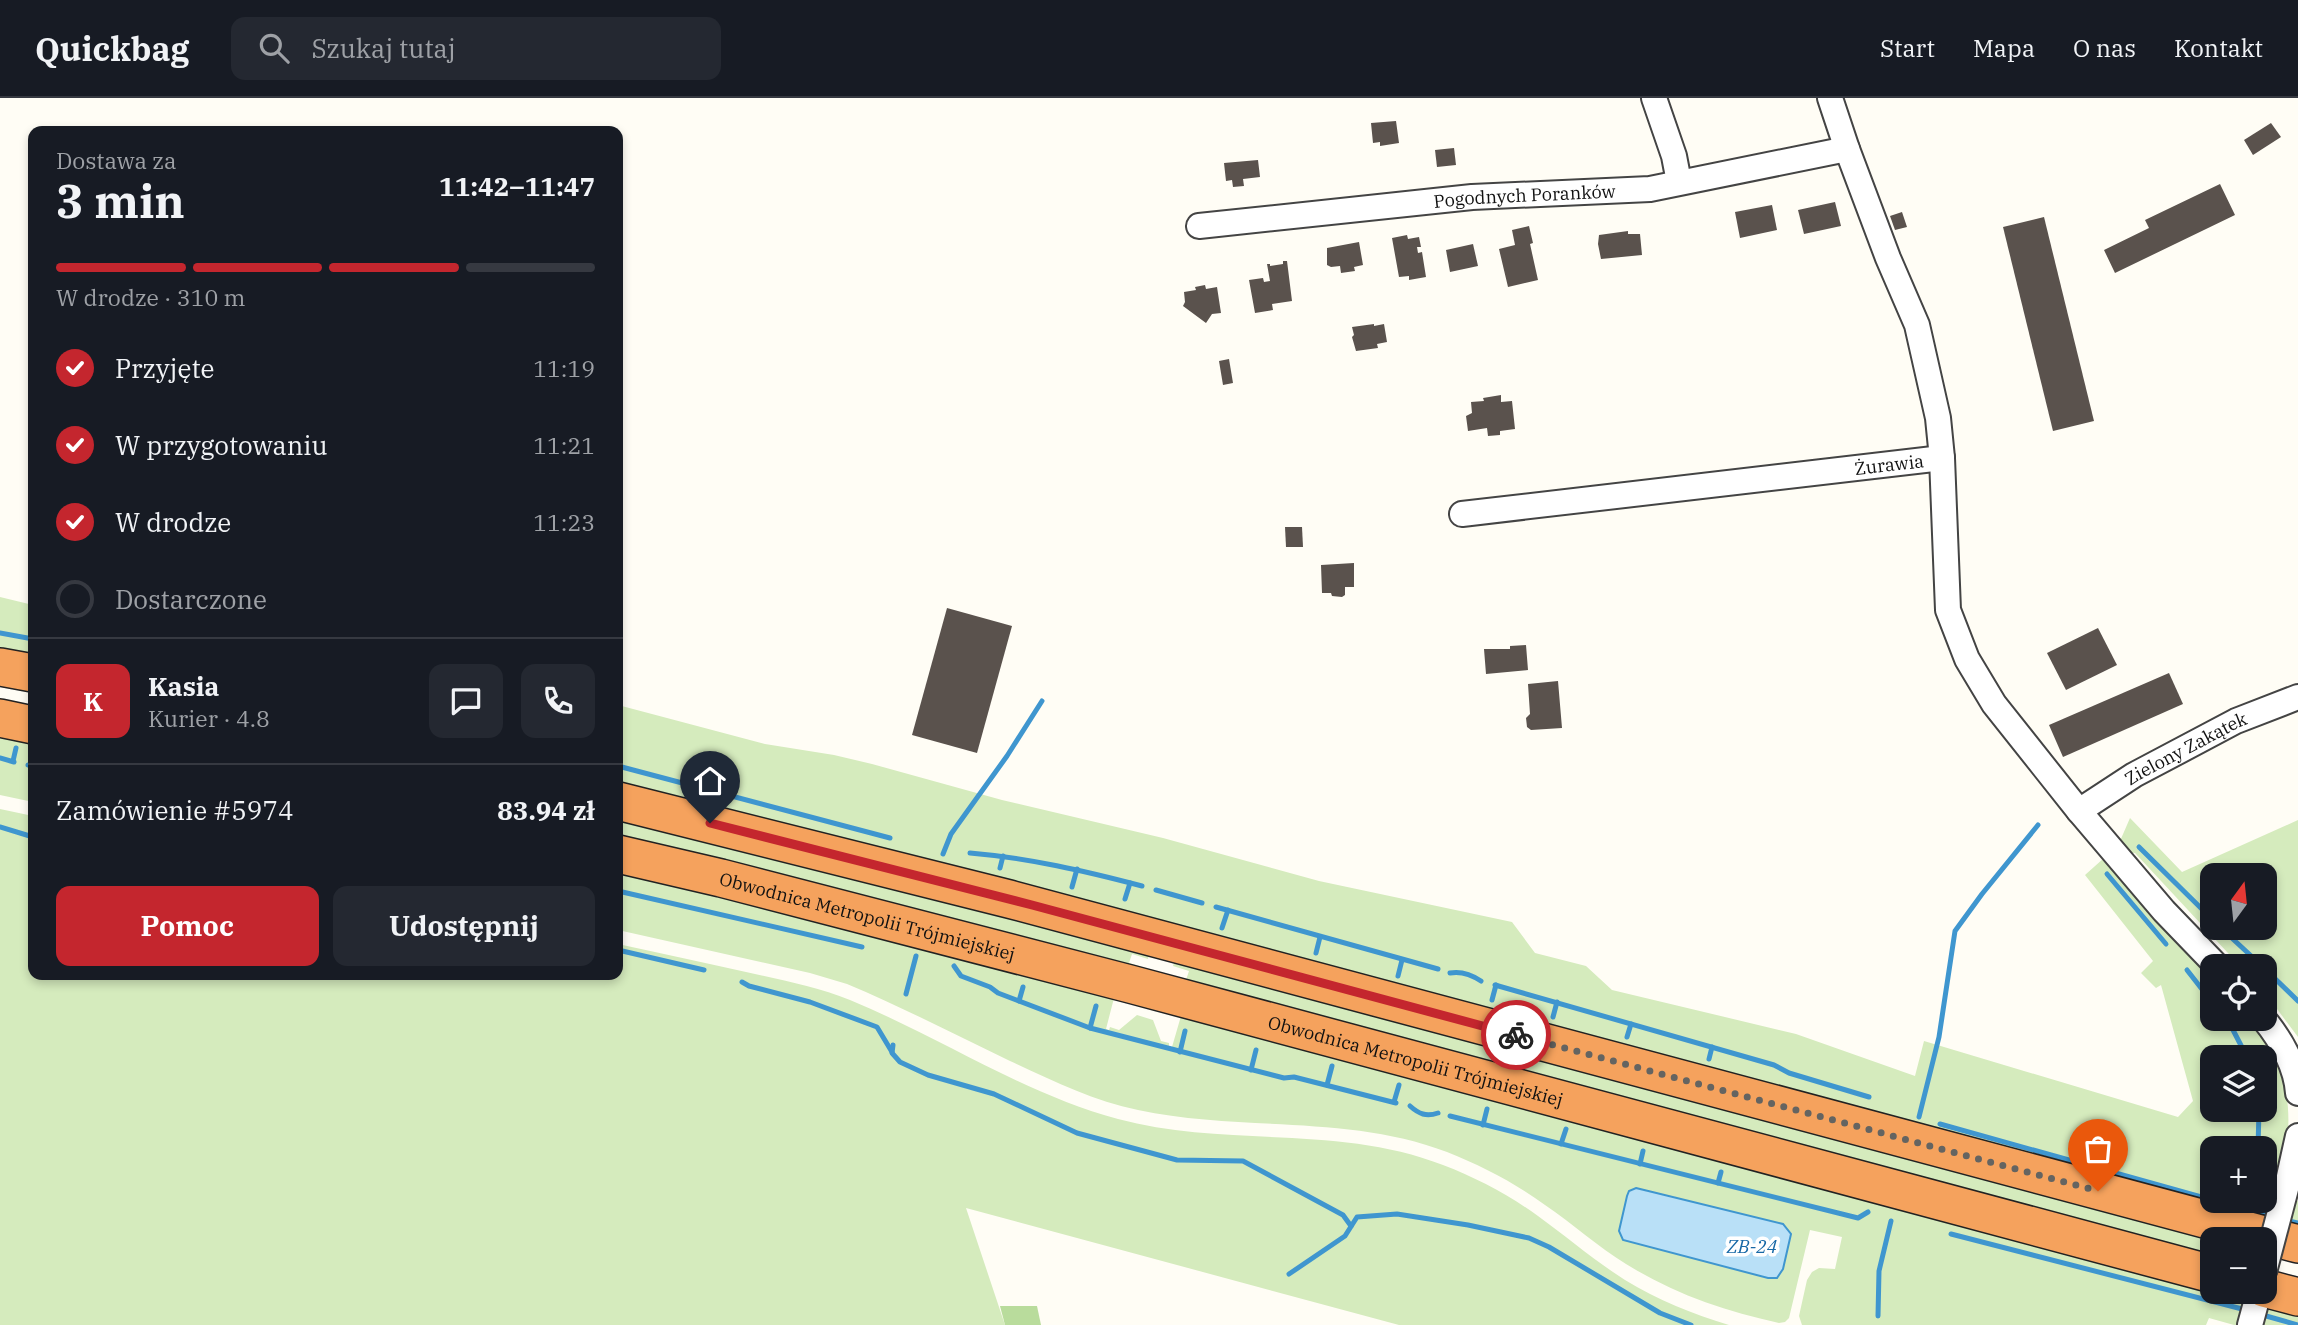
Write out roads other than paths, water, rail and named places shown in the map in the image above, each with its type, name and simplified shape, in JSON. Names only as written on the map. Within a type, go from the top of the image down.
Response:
[{"type":"highway","points":[[0,667],[28,673]]},
{"type":"highway","points":[[0,719],[28,725]]},
{"type":"highway","points":[[623,802],[1188,947],[2298,1244]]},
{"type":"highway","name":"Obwodnica Metropolii Trójmiejskiej","points":[[623,855],[1176,996],[2200,1271]]},
{"type":"highway","points":[[2277,1291],[2298,1297]]},
{"type":"street","points":[[1654,98],[1674,156],[1679,182]]},
{"type":"street","name":"Żurawia","points":[[1461,514],[1942,458],[1938,418],[1917,325],[1888,258],[1830,98]]},
{"type":"street","name":"Pogodnych Poranków","points":[[1199,226],[1472,197],[1650,189],[1847,149]]},
{"type":"street","points":[[1942,458],[1948,610],[1967,659],[1994,704],[2079,811],[2164,911],[2205,954]]},
{"type":"street","name":"Zielony Zakątek","points":[[2079,811],[2134,775],[2236,721],[2298,697]]},
{"type":"street","points":[[2273,1031],[2297,1075],[2298,1093]]},
{"type":"street","points":[[2276,1227],[2298,1136]]},
{"type":"street","points":[[2250,1325],[2256,1304]]},
{"type":"water","name":"ZB-24","points":[[1636,1188],[1783,1224],[1791,1234],[1783,1269],[1777,1278],[1768,1278],[1623,1240],[1619,1231],[1627,1196],[1629,1191]]},
{"type":"waterway","points":[[0,633],[28,638]]},
{"type":"waterway","points":[[943,854],[951,834],[1007,756],[1042,701]]},
{"type":"waterway","points":[[13,761],[16,748]]},
{"type":"waterway","points":[[0,758],[14,762]]},
{"type":"waterway","points":[[623,767],[890,838]]},
{"type":"waterway","points":[[1919,1117],[1939,1037],[1955,931],[2038,825]]},
{"type":"waterway","points":[[0,827],[28,835]]},
{"type":"waterway","points":[[2139,847],[2200,907]]},
{"type":"waterway","points":[[970,853],[1057,866],[1142,886]]},
{"type":"waterway","points":[[1000,868],[1003,856]]},
{"type":"waterway","points":[[1072,887],[1077,869]]},
{"type":"waterway","points":[[2107,874],[2166,944]]},
{"type":"waterway","points":[[1125,899],[1130,883]]},
{"type":"waterway","points":[[1156,890],[1202,903]]},
{"type":"waterway","points":[[623,892],[862,947]]},
{"type":"waterway","points":[[1216,907],[1438,969]]},
{"type":"waterway","points":[[1222,928],[1228,910]]},
{"type":"waterway","points":[[1316,953],[1320,937]]},
{"type":"waterway","points":[[2234,940],[2249,954]]},
{"type":"waterway","points":[[623,951],[704,970]]},
{"type":"waterway","points":[[906,994],[916,956]]},
{"type":"waterway","points":[[1398,976],[1402,960]]},
{"type":"waterway","points":[[954,966],[961,976],[990,987],[998,993],[1090,1028],[1284,1078],[1294,1077],[1396,1103]]},
{"type":"waterway","points":[[2187,970],[2200,987]]},
{"type":"waterway","points":[[1450,973],[1466,974],[1481,981]]},
{"type":"waterway","points":[[2277,981],[2298,1001]]},
{"type":"waterway","points":[[742,982],[810,1002],[877,1027],[892,1052]]},
{"type":"waterway","points":[[1495,985],[1774,1065],[1789,1073],[1869,1097]]},
{"type":"waterway","points":[[1492,1000],[1496,985]]},
{"type":"waterway","points":[[1019,1001],[1023,987]]},
{"type":"waterway","points":[[1553,1017],[1557,1002]]},
{"type":"waterway","points":[[1090,1028],[1096,1006]]},
{"type":"waterway","points":[[1627,1037],[1631,1024]]},
{"type":"waterway","points":[[1180,1052],[1185,1031]]},
{"type":"waterway","points":[[2234,1031],[2241,1045]]},
{"type":"waterway","points":[[893,1045],[892,1053],[900,1062],[928,1075],[994,1094],[1077,1133],[1177,1160],[1243,1161],[1343,1215],[1351,1226]]},
{"type":"waterway","points":[[1709,1059],[1712,1047]]},
{"type":"waterway","points":[[1251,1070],[1256,1050]]},
{"type":"waterway","points":[[1327,1085],[1332,1066]]},
{"type":"waterway","points":[[1394,1102],[1399,1085]]},
{"type":"waterway","points":[[1410,1106],[1423,1114],[1438,1113]]},
{"type":"waterway","points":[[1483,1125],[1487,1109]]},
{"type":"waterway","points":[[1450,1116],[1858,1218],[1868,1212]]},
{"type":"waterway","points":[[2258,1136],[2259,1122]]},
{"type":"waterway","points":[[1940,1124],[2200,1197]]},
{"type":"waterway","points":[[1561,1144],[1566,1129]]},
{"type":"waterway","points":[[1640,1164],[1643,1151]]},
{"type":"waterway","points":[[1718,1183],[1721,1172]]},
{"type":"waterway","points":[[2261,1213],[2272,1216]]},
{"type":"waterway","points":[[1289,1274],[1345,1236],[1357,1217],[1397,1214],[1529,1238],[1549,1247],[1660,1313],[1691,1325]]},
{"type":"waterway","points":[[2285,1220],[2298,1223]]},
{"type":"waterway","points":[[1878,1316],[1879,1271],[1891,1221]]},
{"type":"waterway","points":[[1951,1234],[2246,1310]]},
{"type":"waterway","points":[[2259,1314],[2298,1325]]}]
